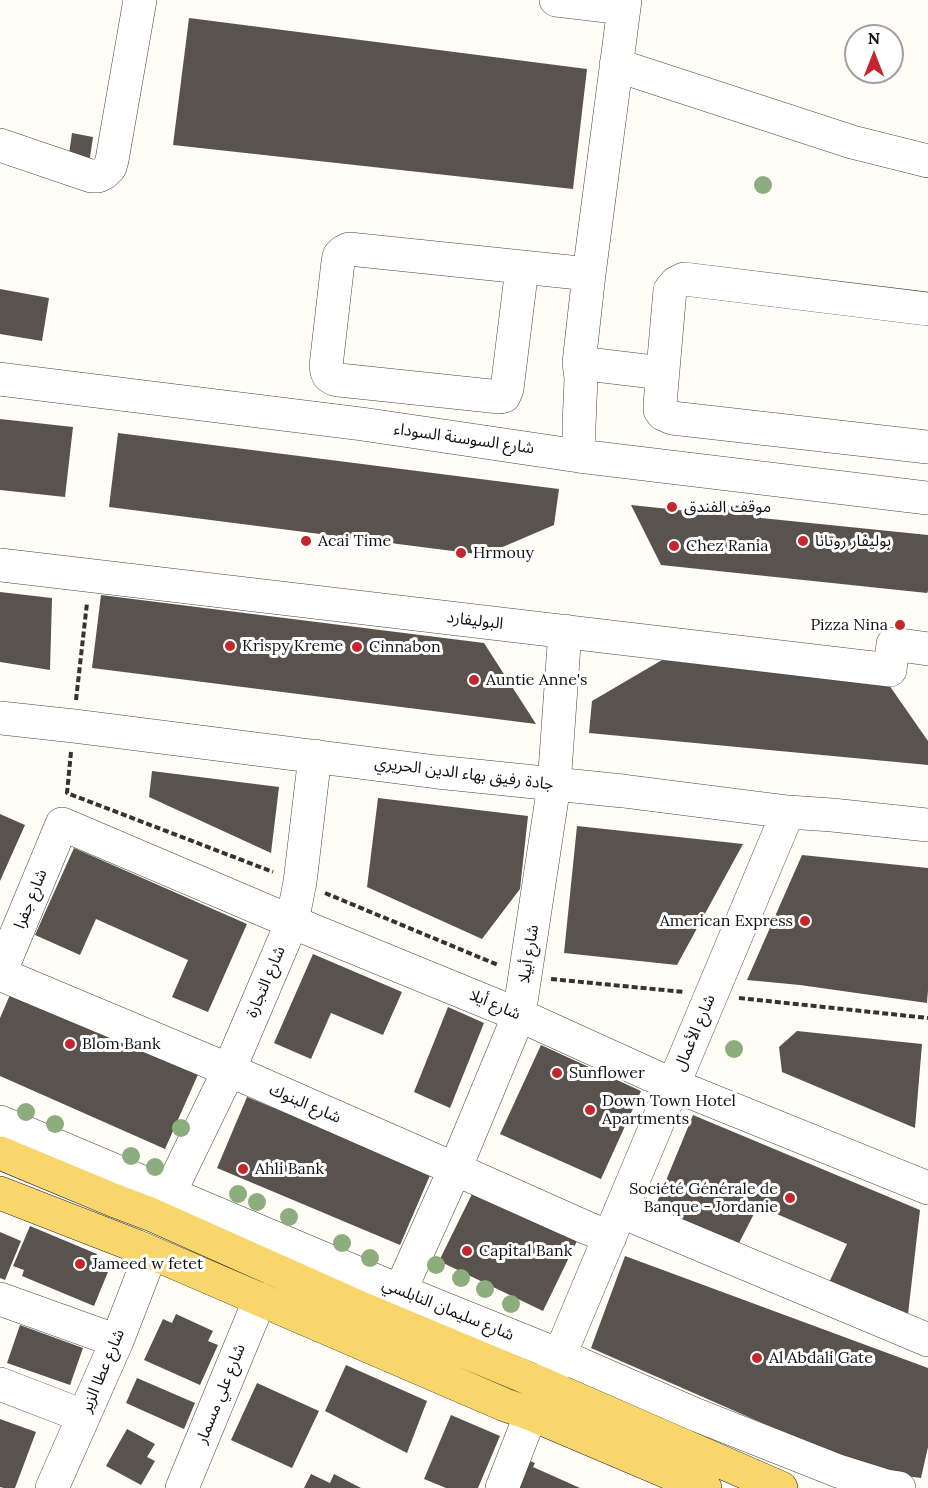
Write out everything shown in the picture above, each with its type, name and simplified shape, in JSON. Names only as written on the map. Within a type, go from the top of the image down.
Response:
[{"type":"main road","name":"شارع سليمان النابلسي","points":[[0,1153],[150,1214],[363,1309],[705,1488]]},
{"type":"main road","name":"شارع سليمان النابلسي","points":[[0,1192],[151,1252],[505,1405],[539,1400],[781,1488]]},
{"type":"street","points":[[0,145],[91,176],[98,176],[110,167],[140,0]]},
{"type":"street","points":[[556,0],[624,4],[579,363],[582,378],[579,415],[567,454]]},
{"type":"street","points":[[616,65],[852,142],[928,161]]},
{"type":"street","points":[[522,268],[507,389],[504,396],[333,380],[329,376],[326,366],[338,262],[339,256],[349,249],[589,274]]},
{"type":"street","points":[[928,309],[684,279],[670,290],[660,410],[672,418],[928,447]]},
{"type":"street","points":[[579,363],[662,374]]},
{"type":"street","name":"شارع السوسنة السوداء","points":[[0,379],[362,424],[567,454],[928,498]]},
{"type":"street","name":"البوليفارد","points":[[0,565],[890,670],[893,644],[928,649]]},
{"type":"street","name":"شارع أبيلا","points":[[400,1291],[455,1169],[519,1015],[554,785],[565,632]]},
{"type":"street","name":"جادة رفيق بهاء الدين الحريري","points":[[0,718],[437,772],[623,791],[788,812],[928,825]]},
{"type":"street","name":"شارع التجارة","points":[[169,1194],[229,1070],[292,922],[300,882],[315,756]]},
{"type":"street","name":"شارع الأعمال","points":[[502,1488],[788,812]]},
{"type":"street","name":"شارع أيلا","points":[[62,824],[519,1015],[673,1085],[928,1188]]},
{"type":"street","name":"شارع جفرا","points":[[0,973],[62,824]]},
{"type":"street","name":"شارع البنوك","points":[[0,973],[229,1070],[587,1228],[615,1224],[928,1341]]},
{"type":"street","name":"شارع سليمان النابلسي","points":[[0,1122],[400,1291],[560,1355],[694,1414],[838,1471],[899,1488]]},
{"type":"street","name":"شارع عطا الزير","points":[[52,1488],[117,1341],[151,1252]]},
{"type":"street","points":[[0,1299],[117,1341]]},
{"type":"street","name":"شارع علي مسمار","points":[[182,1488],[260,1299]]},
{"type":"street","points":[[0,1384],[84,1416]]},
{"type":"path","points":[[90,575],[67,793],[300,882],[526,977],[711,994],[928,1018]]},
{"type":"building","points":[[189,18],[587,69],[573,189],[173,145]]},
{"type":"building","points":[[72,133],[93,137],[89,164],[68,161]]},
{"type":"building","points":[[0,289],[49,298],[42,341],[0,334]]},
{"type":"building","points":[[0,419],[73,427],[65,497],[0,490]]},
{"type":"building","points":[[118,433],[559,489],[554,525],[484,555],[109,507]]},
{"type":"building","points":[[631,505],[726,515],[727,505],[760,507],[761,518],[928,535],[928,591],[927,593],[661,565]]},
{"type":"building","points":[[0,592],[52,598],[50,670],[0,662]]},
{"type":"building","points":[[101,595],[484,643],[536,724],[92,668]]},
{"type":"building","points":[[662,660],[889,685],[928,741],[928,765],[589,733],[592,701]]},
{"type":"building","points":[[152,771],[279,787],[271,853],[149,797]]},
{"type":"building","points":[[378,798],[528,816],[520,889],[482,939],[367,887]]},
{"type":"building","points":[[0,814],[25,825],[0,881]]},
{"type":"building","points":[[577,826],[743,844],[677,965],[564,953]]},
{"type":"building","points":[[74,848],[247,924],[208,1012],[172,997],[188,960],[96,919],[80,955],[35,935]]},
{"type":"building","points":[[802,855],[928,868],[927,1003],[747,980]]},
{"type":"building","points":[[313,954],[402,992],[383,1035],[331,1013],[311,1059],[274,1043]]},
{"type":"building","name":"Blom Bank","points":[[13,988],[200,1070],[165,1149],[0,1076],[0,1018]]},
{"type":"building","points":[[448,1007],[484,1023],[450,1108],[414,1092]]},
{"type":"building","points":[[797,1031],[922,1044],[915,1128],[782,1072],[779,1047]]},
{"type":"building","points":[[541,1045],[641,1091],[601,1179],[500,1134]]},
{"type":"building","points":[[247,1097],[431,1173],[400,1245],[217,1168]]},
{"type":"building","points":[[693,1115],[920,1210],[907,1323],[826,1289],[847,1244],[758,1206],[739,1243],[653,1212]]},
{"type":"building","points":[[473,1192],[577,1241],[543,1311],[439,1261]]},
{"type":"building","points":[[30,1226],[97,1254],[96,1256],[104,1260],[103,1264],[110,1267],[94,1306],[22,1276],[24,1270],[13,1266]]},
{"type":"building","points":[[0,1232],[21,1241],[5,1280],[0,1278]]},
{"type":"building","name":"Al Abdali Gate","points":[[625,1256],[928,1368],[928,1447],[921,1478],[874,1472],[591,1348]]},
{"type":"building","points":[[176,1314],[213,1331],[208,1341],[218,1345],[200,1385],[144,1360],[163,1319],[172,1323]]},
{"type":"building","points":[[20,1325],[83,1348],[70,1385],[7,1363]]},
{"type":"building","points":[[346,1365],[427,1401],[407,1453],[325,1411]]},
{"type":"building","points":[[137,1378],[195,1403],[184,1429],[126,1403]]},
{"type":"building","points":[[257,1383],[319,1411],[292,1468],[231,1440]]},
{"type":"building","points":[[451,1415],[500,1436],[478,1488],[446,1488],[424,1479]]},
{"type":"building","points":[[0,1419],[36,1432],[15,1488],[0,1487]]},
{"type":"building","points":[[127,1429],[155,1444],[147,1457],[155,1461],[141,1485],[106,1466]]},
{"type":"building","points":[[522,1458],[535,1463],[533,1467],[580,1488],[511,1488]]},
{"type":"building","points":[[311,1474],[330,1483],[334,1474],[361,1488],[304,1488]]},
{"type":"place","name":"موقف الفندق","points":[[672,507]]},
{"type":"place","name":"Acai Time","points":[[306,541]]},
{"type":"place","name":"بوليفار روتانا","points":[[803,541]]},
{"type":"place","name":"Chez Rania","points":[[674,546]]},
{"type":"place","name":"Hrmouy","points":[[461,553]]},
{"type":"place","name":"Pizza Nina","points":[[900,625]]},
{"type":"place","name":"Krispy Kreme","points":[[230,646]]},
{"type":"place","name":"Cinnabon","points":[[357,647]]},
{"type":"place","name":"Auntie Anne's","points":[[474,680]]},
{"type":"place","name":"American Express","points":[[805,921]]},
{"type":"place","name":"Blom Bank","points":[[70,1044]]},
{"type":"place","name":"Sunflower","points":[[557,1073]]},
{"type":"place","name":"Down Town Hotel Apartments","points":[[590,1110]]},
{"type":"place","name":"Ahli Bank","points":[[243,1169]]},
{"type":"place","name":"Société Générale de Banque - Jordanie","points":[[790,1198]]},
{"type":"place","name":"Capital Bank","points":[[467,1251]]},
{"type":"place","name":"Jameed w fetet","points":[[80,1264]]},
{"type":"place","name":"Al Abdali Gate","points":[[757,1358]]}]
